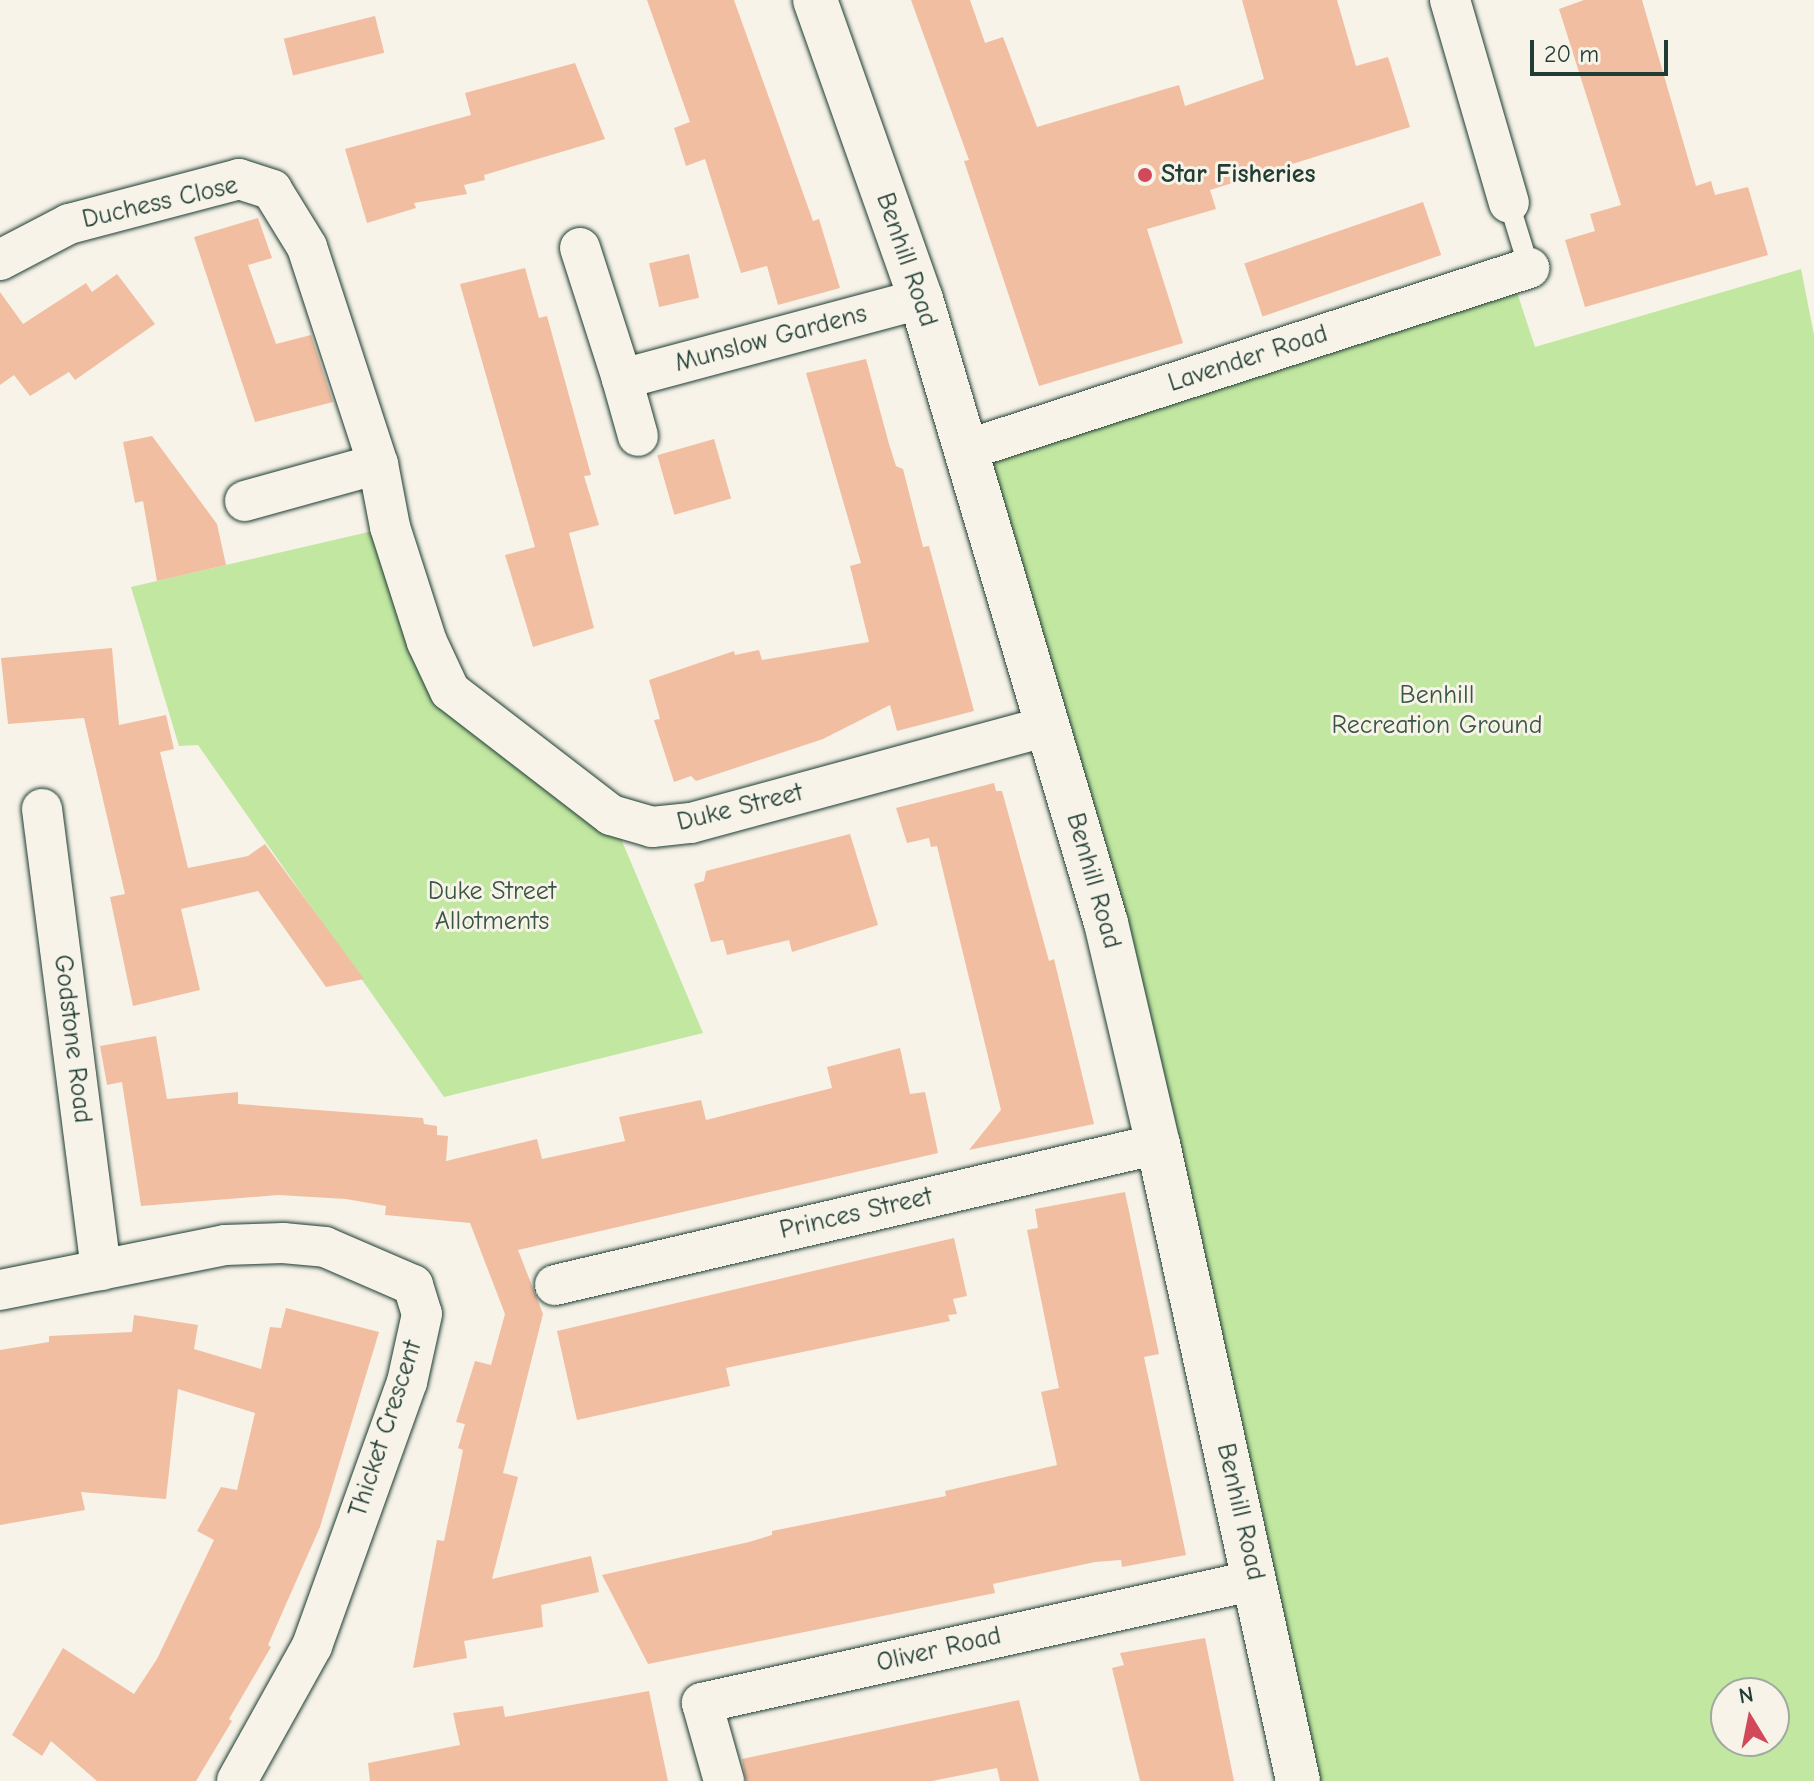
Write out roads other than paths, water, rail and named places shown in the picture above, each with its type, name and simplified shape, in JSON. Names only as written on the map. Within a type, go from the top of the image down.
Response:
[{"type":"street","name":"Benhill Road","points":[[815,0],[921,299],[1108,931],[1256,1580],[1298,1781]]},
{"type":"street","points":[[1450,0],[1509,203]]},
{"type":"street","name":"Duchess Close","points":[[0,260],[69,224],[239,179],[272,190],[307,247],[378,464],[390,527]]},
{"type":"street","points":[[580,248],[638,436]]},
{"type":"street","name":"Lavender Road","points":[[966,450],[1529,268]]},
{"type":"street","name":"Munslow Gardens","points":[[622,379],[921,299]]},
{"type":"street","points":[[245,501],[378,464]]},
{"type":"street","name":"Duke Street","points":[[390,527],[427,642],[450,691],[611,815],[624,819],[652,827],[691,823],[1049,726]]},
{"type":"street","name":"Godstone Road","points":[[42,809],[101,1270]]},
{"type":"street","name":"Princes Street","points":[[555,1285],[1158,1144]]},
{"type":"street","name":"Thicket Crescent","points":[[0,1290],[225,1245],[325,1247],[413,1285],[422,1314],[407,1382],[312,1646],[237,1781]]},
{"type":"street","name":"Oliver Road","points":[[724,1781],[702,1703],[1256,1580]]},
{"type":"lane","points":[[1509,203],[1529,268]]},
{"type":"place","name":"Star Fisheries","points":[[1145,175]]},
{"type":"park label","name":"Benhill Recreation Ground","points":[[1437,711]]},
{"type":"park label","name":"Duke Street Allotments","points":[[492,907]]}]
